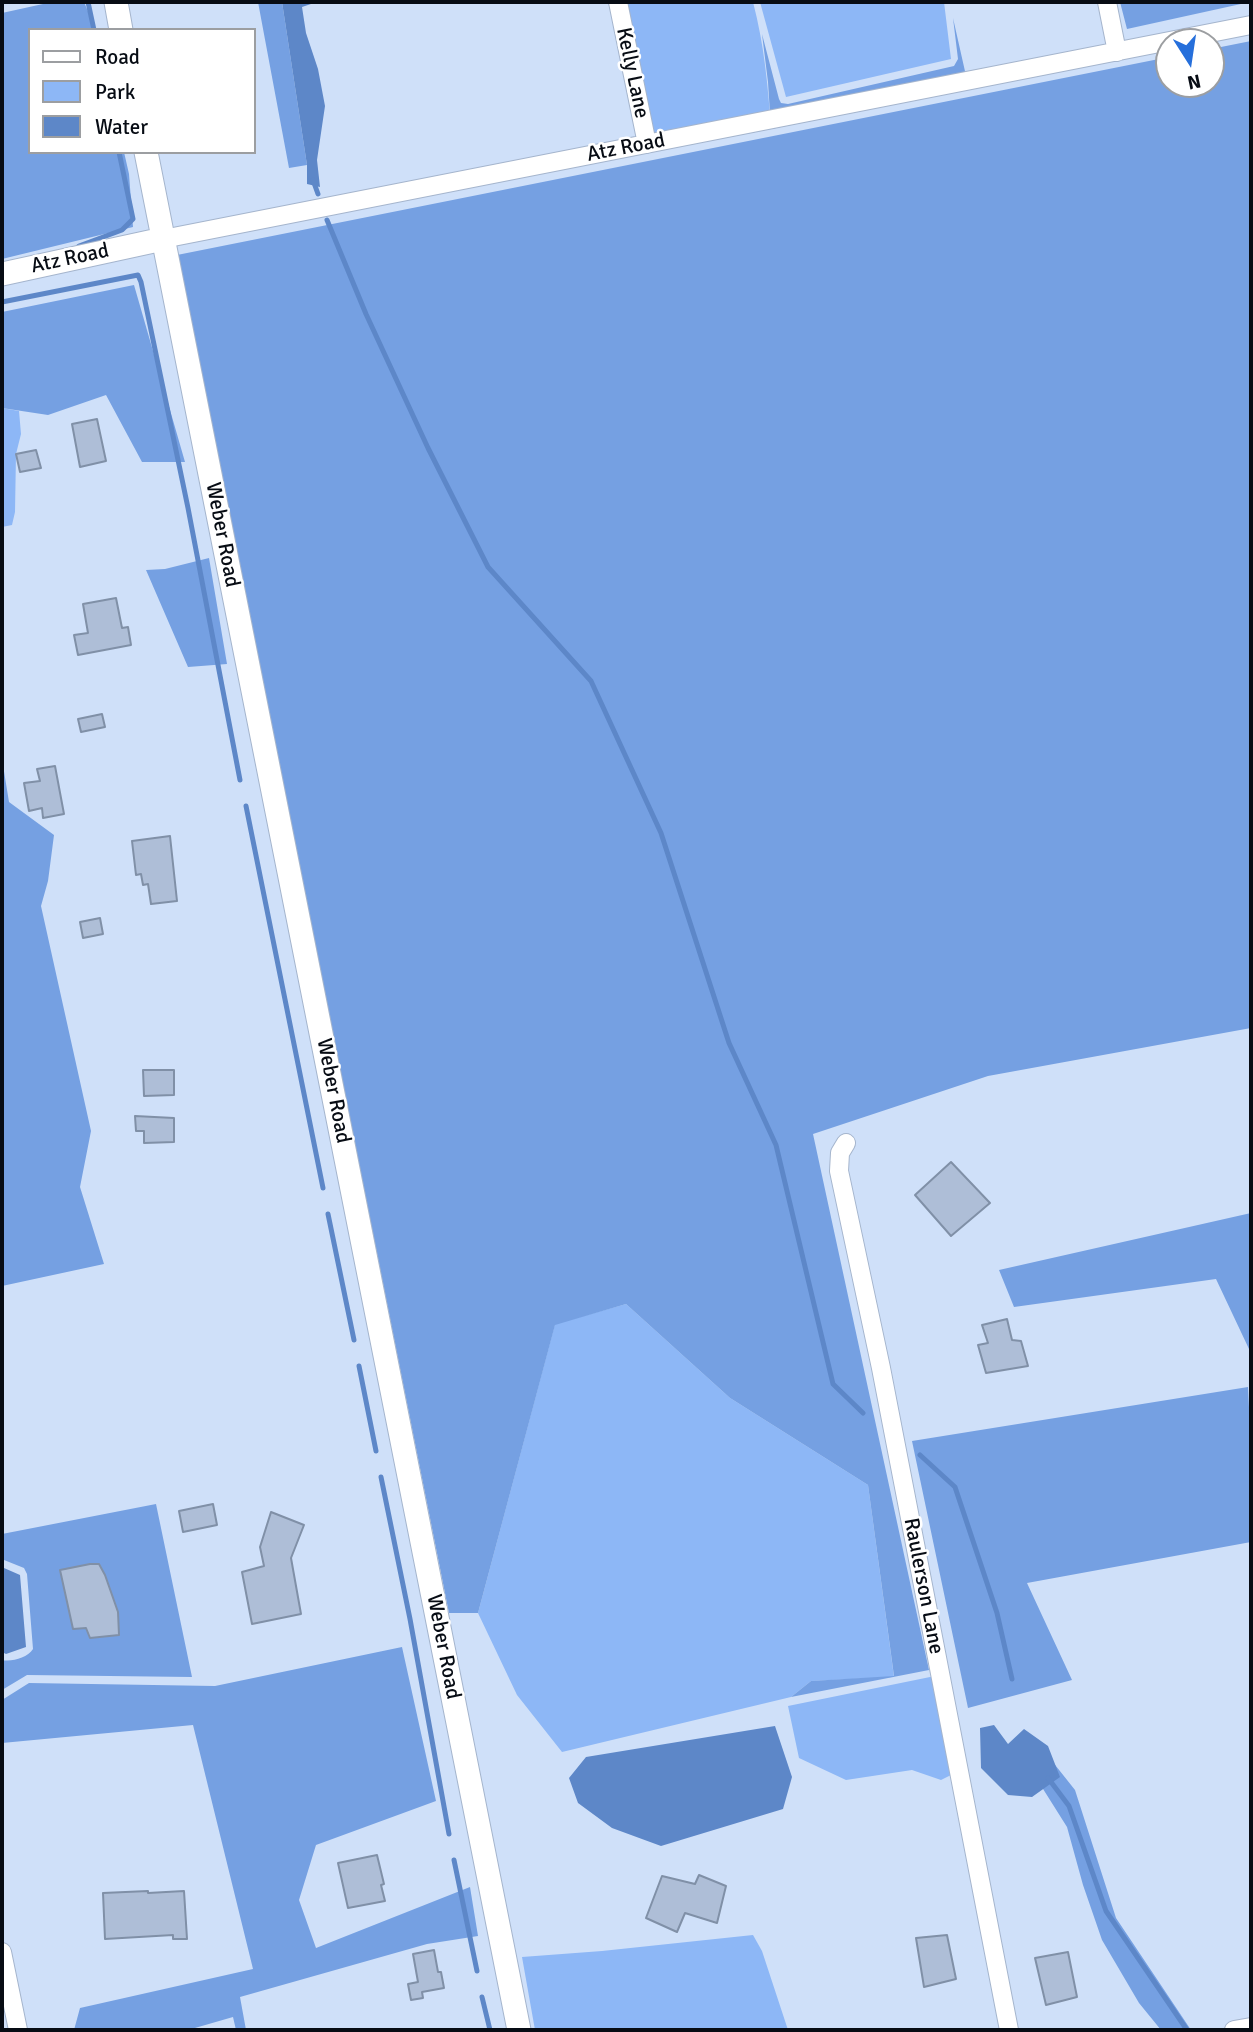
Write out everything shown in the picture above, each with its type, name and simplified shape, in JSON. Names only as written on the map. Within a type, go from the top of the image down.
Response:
[{"type":"street","points":[[116,2],[121,28]]},
{"type":"street","name":"Kelly Lane","points":[[618,2],[647,144]]},
{"type":"street","points":[[1107,2],[1117,52]]},
{"type":"street","name":"Atz Road","points":[[2,274],[163,239],[1251,25]]},
{"type":"street","name":"Weber Road","points":[[146,154],[519,2030]]},
{"type":"street","name":"Raulerson Lane","points":[[846,1143],[841,1153],[839,1171],[881,1368],[1009,2030]]},
{"type":"street","points":[[2,1952],[18,2030]]},
{"type":"street","points":[[1234,2030],[1251,2027]]},
{"type":"green space","points":[[608,2],[753,2],[765,65],[771,129],[647,153]]},
{"type":"green space","points":[[760,2],[944,2],[951,59],[786,97]]},
{"type":"green space","points":[[2,408],[19,411],[21,434],[16,454],[15,512],[12,525],[2,527]]},
{"type":"green space","points":[[626,1304],[730,1398],[868,1485],[894,1677],[811,1681],[791,1697],[562,1752],[517,1695],[478,1613],[555,1324]]},
{"type":"green space","points":[[935,1676],[953,1774],[941,1780],[912,1770],[846,1780],[799,1758],[788,1706]]},
{"type":"green space","points":[[753,1935],[762,1951],[788,2030],[535,2030],[522,1957]]},
{"type":"shaded area","points":[[52,2],[84,2],[95,28],[28,28],[28,154],[124,154],[129,174],[133,227],[2,259],[2,13]]},
{"type":"shaded area","points":[[258,2],[282,2],[307,165],[289,168]]},
{"type":"shaded area","points":[[1120,2],[1250,2],[1127,29]]},
{"type":"shaded area","points":[[953,18],[969,89],[771,129],[762,34],[779,99],[781,103],[788,104],[954,66],[958,59]]},
{"type":"shaded area","points":[[1251,41],[1251,1028],[988,1076],[813,1134],[929,1670],[791,1697],[811,1681],[894,1676],[868,1485],[730,1398],[626,1304],[555,1325],[478,1613],[449,1613],[177,255],[1155,60],[1155,98],[1225,98],[1225,46]]},
{"type":"shaded area","points":[[134,285],[185,462],[142,462],[106,395],[48,415],[2,408],[2,312]]},
{"type":"shaded area","points":[[209,558],[227,664],[188,667],[146,570],[165,569]]},
{"type":"shaded area","points":[[2,759],[9,802],[54,835],[48,881],[41,906],[91,1131],[80,1187],[104,1264],[2,1286]]},
{"type":"shaded area","points":[[1251,1213],[1249,1349],[1216,1279],[1014,1307],[999,1270]]},
{"type":"shaded area","points":[[1248,1387],[1251,1542],[1027,1583],[1072,1680],[968,1708],[912,1441]]},
{"type":"shaded area","points":[[156,1504],[192,1677],[27,1675],[2,1690],[2,1660],[19,1659],[33,1649],[27,1574],[24,1568],[2,1561],[2,1534]]},
{"type":"shaded area","points":[[402,1647],[436,1801],[316,1845],[299,1900],[316,1948],[470,1887],[478,1936],[427,1944],[240,1997],[246,2030],[236,2030],[233,2017],[188,2030],[74,2030],[80,2008],[253,1969],[193,1725],[2,1743],[2,1700],[29,1683],[215,1686]]},
{"type":"shaded area","points":[[1048,1756],[1075,1790],[1116,1918],[1191,2030],[1161,2030],[1139,2003],[1102,1940],[1067,1827],[1033,1773]]},
{"type":"water","points":[[282,2],[317,2],[302,7],[325,106],[317,160],[320,187],[307,184],[307,165]]},
{"type":"water","points":[[4,1568],[20,1575],[26,1647],[6,1654],[2,1652]]},
{"type":"water","points":[[994,1725],[1008,1744],[1024,1729],[1048,1746],[1060,1777],[1032,1797],[1008,1795],[981,1768],[980,1728]]},
{"type":"water","points":[[775,1726],[792,1777],[783,1809],[661,1846],[612,1828],[578,1803],[569,1778],[586,1757]]},
{"type":"building","points":[[97,419],[106,461],[80,467],[72,424]]},
{"type":"building","points":[[36,450],[41,468],[20,472],[16,454]]},
{"type":"building","points":[[116,598],[122,628],[128,627],[131,645],[78,655],[74,635],[88,633],[83,604]]},
{"type":"building","points":[[102,714],[105,727],[81,732],[78,719]]},
{"type":"building","points":[[55,766],[64,814],[43,818],[42,808],[29,811],[24,783],[40,781],[37,769]]},
{"type":"building","points":[[170,836],[177,901],[151,904],[148,884],[143,885],[141,874],[136,875],[132,841]]},
{"type":"building","points":[[100,918],[103,934],[83,938],[80,922]]},
{"type":"building","points":[[143,1070],[174,1070],[174,1095],[144,1096]]},
{"type":"building","points":[[135,1116],[174,1118],[174,1142],[144,1143],[144,1131],[136,1131]]},
{"type":"building","points":[[951,1162],[990,1203],[951,1236],[915,1195]]},
{"type":"building","points":[[1007,1319],[1012,1340],[1021,1341],[1028,1366],[986,1373],[978,1345],[988,1343],[982,1325]]},
{"type":"building","points":[[213,1504],[217,1525],[183,1532],[179,1511]]},
{"type":"building","points":[[271,1512],[304,1525],[291,1558],[301,1614],[252,1624],[242,1572],[264,1566],[260,1547]]},
{"type":"building","points":[[99,1564],[105,1575],[118,1612],[119,1635],[90,1638],[86,1628],[73,1629],[60,1570]]},
{"type":"building","points":[[377,1855],[385,1901],[348,1908],[338,1863]]},
{"type":"building","points":[[699,1875],[726,1886],[717,1923],[685,1913],[677,1932],[646,1918],[662,1876],[695,1884]]},
{"type":"building","points":[[184,1891],[187,1939],[173,1939],[173,1935],[105,1939],[103,1893]]},
{"type":"building","points":[[947,1935],[956,1979],[924,1987],[916,1938]]},
{"type":"building","points":[[434,1950],[444,1988],[422,1992],[423,1998],[411,2000],[408,1984],[418,1982],[413,1954]]},
{"type":"building","points":[[1068,1952],[1077,1997],[1046,2005],[1035,1958]]},
{"type":"waterway","points":[[88,2],[94,28]]},
{"type":"waterway","points":[[79,246],[122,230],[133,219],[119,154]]},
{"type":"waterway","points":[[313,180],[318,194]]},
{"type":"waterway","points":[[327,220],[366,314],[428,448],[488,567],[591,681],[661,833],[729,1043],[776,1145],[833,1384],[863,1413]]},
{"type":"waterway","points":[[2,302],[138,275],[188,508],[240,780]]},
{"type":"waterway","points":[[246,806],[323,1188]]},
{"type":"waterway","points":[[328,1214],[354,1340]]},
{"type":"waterway","points":[[359,1366],[376,1451]]},
{"type":"waterway","points":[[920,1455],[955,1487],[997,1613],[1012,1679]]},
{"type":"waterway","points":[[381,1477],[449,1834]]},
{"type":"waterway","points":[[1048,1778],[1069,1806],[1106,1911],[1187,2030]]},
{"type":"waterway","points":[[454,1860],[477,1971]]},
{"type":"waterway","points":[[482,1997],[490,2030]]}]
